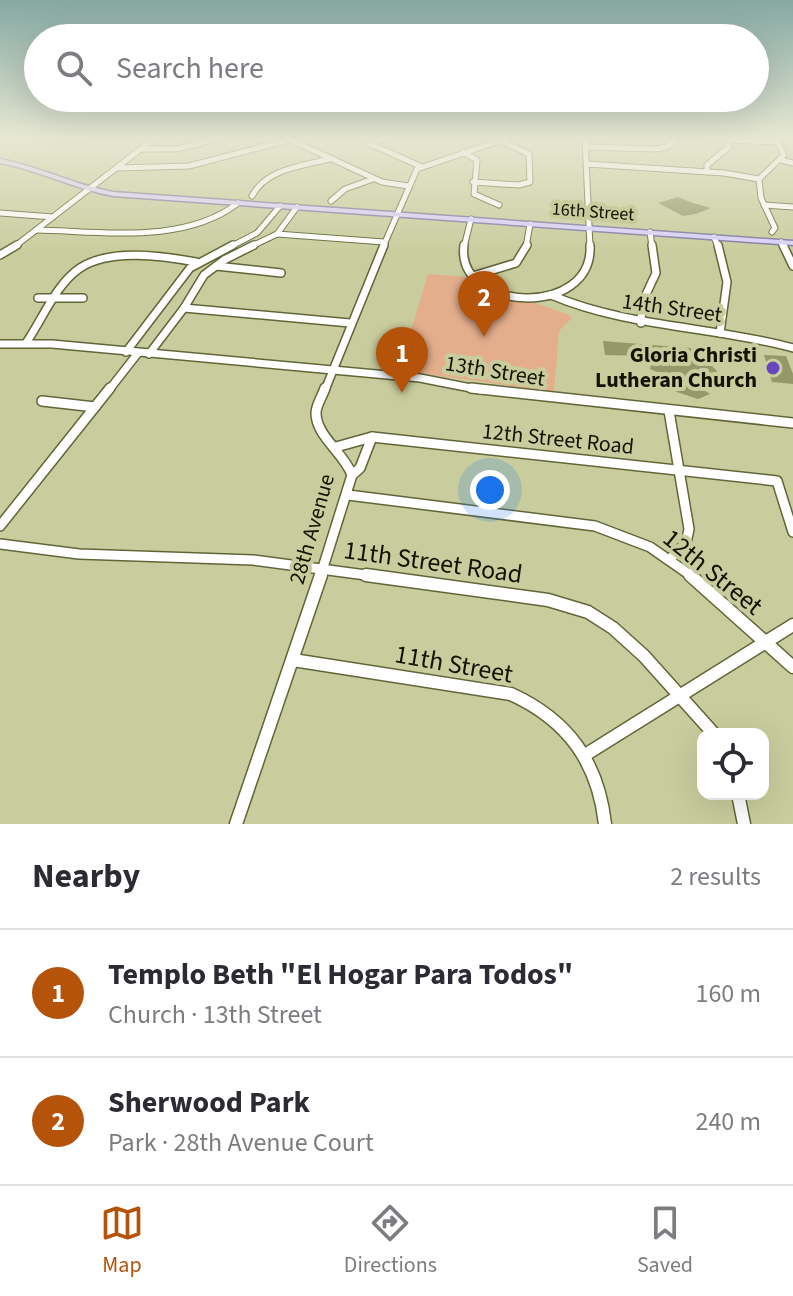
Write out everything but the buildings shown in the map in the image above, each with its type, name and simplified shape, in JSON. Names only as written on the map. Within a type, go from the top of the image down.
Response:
[{"type":"main road","name":"16th Street","points":[[58,176],[87,189],[112,194],[793,243]]},
{"type":"street","points":[[0,255],[104,176]]},
{"type":"street","points":[[252,196],[259,184],[275,176]]},
{"type":"street","points":[[367,176],[408,186]]},
{"type":"street","name":"28th Avenue","points":[[236,824],[348,495],[352,475],[346,459],[322,434],[316,412],[350,323],[414,176]]},
{"type":"street","points":[[474,176],[474,194],[499,205]]},
{"type":"street","points":[[473,182],[519,185],[530,182],[530,176]]},
{"type":"street","points":[[471,219],[463,261],[473,276],[506,297],[527,300],[551,295],[571,285],[586,271],[591,258],[588,176]]},
{"type":"street","points":[[740,176],[759,179]]},
{"type":"street","points":[[762,176],[758,190],[775,228],[772,232]]},
{"type":"street","points":[[331,201],[345,189],[373,179]]},
{"type":"street","points":[[36,230],[171,230],[218,217],[238,203]]},
{"type":"street","points":[[764,205],[793,207]]},
{"type":"street","points":[[126,352],[178,281],[196,262],[257,233],[280,206]]},
{"type":"street","points":[[149,354],[184,308],[199,282],[215,265],[277,234],[297,207]]},
{"type":"street","points":[[0,213],[53,217]]},
{"type":"street","points":[[473,276],[508,267],[523,259],[530,224]]},
{"type":"street","points":[[641,323],[642,303],[656,273],[650,232]]},
{"type":"street","points":[[277,234],[384,242]]},
{"type":"street","points":[[714,237],[727,275],[727,289],[718,319],[720,333]]},
{"type":"street","points":[[781,242],[793,266]]},
{"type":"street","points":[[26,343],[77,271],[100,260],[168,259],[196,262]]},
{"type":"street","points":[[215,265],[281,273]]},
{"type":"street","name":"14th Street","points":[[551,295],[593,314],[793,347]]},
{"type":"street","points":[[38,298],[83,298]]},
{"type":"street","points":[[184,308],[350,323]]},
{"type":"street","name":"13th Street","points":[[0,344],[26,343],[420,378],[499,393],[793,423]]},
{"type":"street","points":[[0,526],[138,353]]},
{"type":"street","points":[[42,401],[95,407]]},
{"type":"street","points":[[669,411],[688,536],[686,543],[670,559]]},
{"type":"street","points":[[352,475],[360,468],[372,437]]},
{"type":"street","name":"12th Street Road","points":[[336,447],[372,437],[777,481],[793,532]]},
{"type":"street","name":"12th Street","points":[[348,495],[606,528],[638,540],[670,559],[793,667]]},
{"type":"street","name":"11th Street Road","points":[[0,544],[79,554],[230,559],[322,569],[548,600],[575,607],[608,624],[709,728]]},
{"type":"street","points":[[585,755],[793,625]]},
{"type":"street","name":"11th Street","points":[[293,660],[511,694],[547,712],[585,755],[598,779],[605,824]]},
{"type":"street","points":[[739,800],[744,824]]},
{"type":"shaded area","points":[[428,274],[467,277],[503,300],[536,303],[569,315],[572,318],[559,331],[554,392],[399,370]]},
{"type":"place","name":"Sherwood Park","points":[[484,337]]},
{"type":"place","name":"Gloria Christi Lutheran Church","points":[[773,368]]},
{"type":"place","name":"Templo Beth \"El Hogar Para Todos\"","points":[[402,393]]}]
